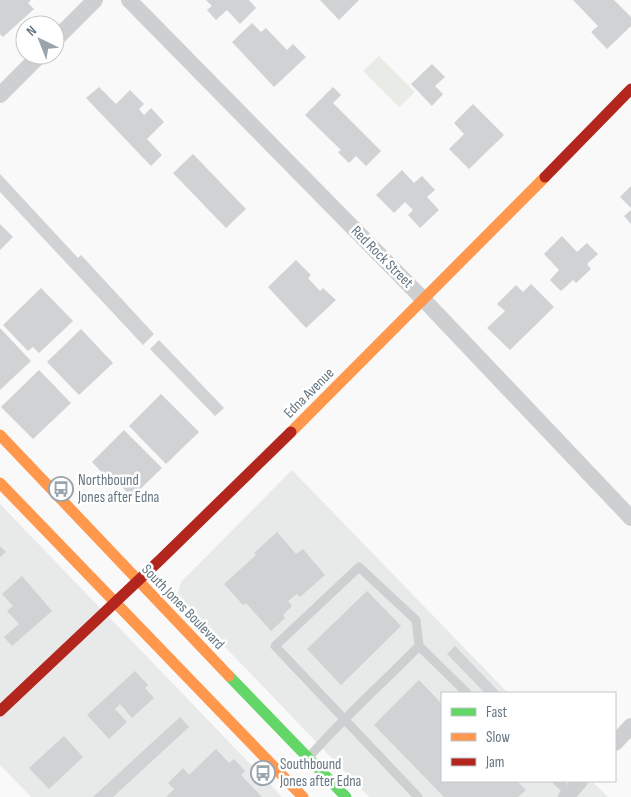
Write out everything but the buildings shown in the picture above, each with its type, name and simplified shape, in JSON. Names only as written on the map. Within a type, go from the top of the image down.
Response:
[{"type":"main road","name":"Edna Avenue","points":[[0,712],[139,583],[424,300],[631,89]]},
{"type":"main road","name":"South Jones Boulevard","points":[[0,435],[139,583],[346,797]]},
{"type":"main road","points":[[0,483],[303,797]]},
{"type":"street","points":[[65,30],[95,0]]},
{"type":"street","name":"Red Rock Street","points":[[129,0],[424,300],[631,518]]},
{"type":"street","points":[[0,95],[30,65]]},
{"type":"street","points":[[616,742],[631,726]]},
{"type":"lane","points":[[418,797],[275,646],[360,567],[416,620],[419,646],[466,692]]},
{"type":"lane","points":[[308,758],[419,646]]},
{"type":"lane","points":[[559,782],[572,790]]},
{"type":"shaded area","points":[[379,56],[415,92],[399,107],[363,71]]},
{"type":"shaded area","points":[[292,470],[507,692],[441,692],[441,782],[593,782],[608,797],[369,797],[182,602],[178,593],[181,582]]},
{"type":"shaded area","points":[[0,504],[282,797],[31,797],[0,765]]},
{"type":"traffic: fast","points":[[229,676],[346,797]]},
{"type":"traffic: slow","points":[[291,432],[545,177]]},
{"type":"traffic: slow","points":[[0,435],[229,676]]},
{"type":"traffic: slow","points":[[0,483],[303,797]]},
{"type":"traffic: jam","points":[[545,177],[631,89]]},
{"type":"traffic: jam","points":[[0,711],[161,559],[291,432]]},
{"type":"place","name":"Northbound Jones after Edna","points":[[61,489]]},
{"type":"place","name":"Southbound Jones after Edna","points":[[263,773]]}]
